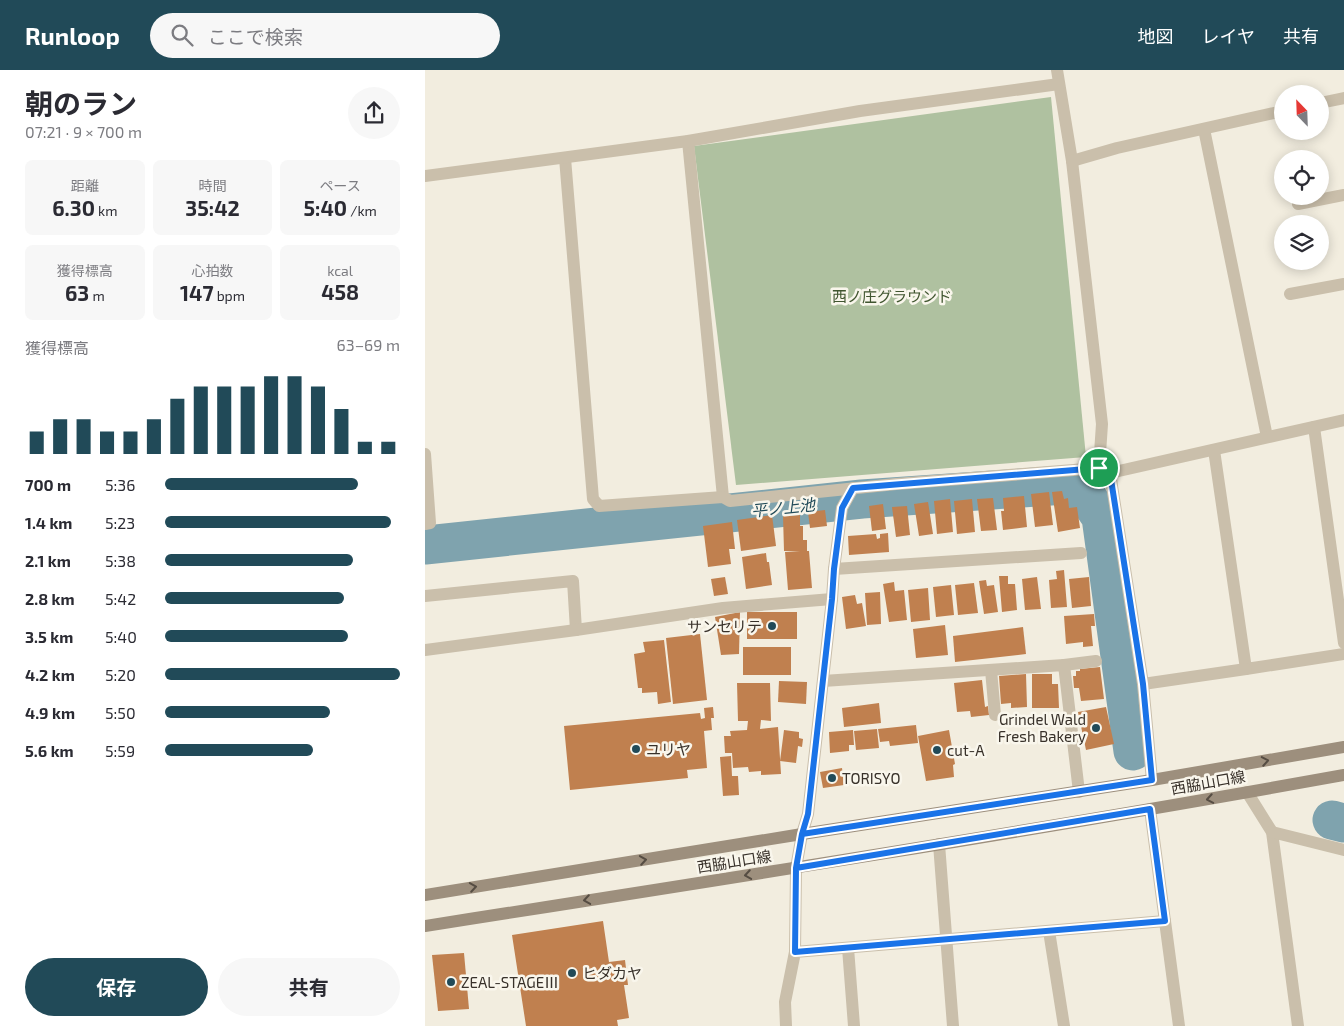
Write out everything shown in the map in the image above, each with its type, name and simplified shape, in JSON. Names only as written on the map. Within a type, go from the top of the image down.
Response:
[{"type":"street","points":[[1057,70],[1071,161],[1102,424],[1104,470],[1143,684],[1152,780]]},
{"type":"street","points":[[425,176],[688,141],[860,111],[1059,84]]},
{"type":"street","points":[[1329,102],[1344,98]]},
{"type":"street","points":[[1071,161],[1117,148],[1274,113]]},
{"type":"street","points":[[1204,129],[1267,437]]},
{"type":"street","points":[[688,141],[723,497]]},
{"type":"street","points":[[565,158],[593,499],[599,506],[723,497],[730,501],[905,483],[1104,470],[1214,450],[1344,420]]},
{"type":"street","points":[[1329,198],[1344,195]]},
{"type":"street","points":[[1290,294],[1344,284]]},
{"type":"street","points":[[1314,427],[1344,643]]},
{"type":"street","points":[[1214,450],[1246,669]]},
{"type":"street","points":[[425,454],[430,523],[425,524]]},
{"type":"street","points":[[786,1026],[785,1002],[795,952],[796,868],[802,834],[808,814],[842,508],[853,488]]},
{"type":"street","points":[[834,569],[1081,553]]},
{"type":"street","points":[[425,596],[573,581],[576,630]]},
{"type":"street","points":[[425,650],[723,608],[832,599]]},
{"type":"street","points":[[1143,684],[1344,654]]},
{"type":"street","points":[[823,681],[1065,665],[1096,661]]},
{"type":"street","points":[[1065,665],[1079,792]]},
{"type":"street","points":[[991,670],[995,715]]},
{"type":"street","name":"西脇山口線","points":[[425,895],[802,834],[1079,792],[1344,747]]},
{"type":"street","name":"西脇山口線","points":[[425,926],[796,868],[1344,775]]},
{"type":"street","points":[[1247,792],[1272,832],[1298,1026]]},
{"type":"street","points":[[1150,809],[1179,1026]]},
{"type":"street","points":[[1272,832],[1344,850]]},
{"type":"street","points":[[939,844],[953,1026]]},
{"type":"street","points":[[795,952],[1165,921]]},
{"type":"street","points":[[1049,931],[1064,1026]]},
{"type":"street","points":[[848,948],[854,1026]]},
{"type":"green space","name":"西ノ庄グラウンド","points":[[1051,97],[1086,457],[736,485],[694,146]]},
{"type":"building","points":[[1062,491],[1064,499],[1068,498],[1069,508],[1077,507],[1080,528],[1058,532],[1052,492]]},
{"type":"building","points":[[1049,492],[1053,525],[1035,527],[1031,494]]},
{"type":"building","points":[[1024,496],[1027,527],[1003,530],[1001,511],[1004,511],[1003,498]]},
{"type":"building","points":[[993,498],[997,530],[981,531],[977,499]]},
{"type":"building","points":[[950,499],[953,532],[937,534],[934,501]]},
{"type":"building","points":[[972,499],[975,532],[957,534],[954,501]]},
{"type":"building","points":[[928,502],[933,534],[919,536],[914,504]]},
{"type":"building","points":[[883,504],[886,529],[872,531],[869,506]]},
{"type":"building","points":[[907,506],[910,535],[896,537],[892,507]]},
{"type":"building","points":[[825,510],[827,526],[810,528],[808,512]]},
{"type":"building","points":[[772,515],[776,546],[741,551],[737,520]]},
{"type":"building","points":[[800,515],[800,526],[803,526],[803,540],[807,540],[807,551],[809,551],[812,588],[788,590],[785,552],[800,551],[784,551],[783,516]]},
{"type":"building","points":[[732,522],[735,549],[729,549],[731,564],[708,567],[703,526]]},
{"type":"building","points":[[888,533],[889,552],[849,555],[848,536],[876,534],[877,539],[880,538],[880,534]]},
{"type":"building","points":[[766,553],[772,585],[746,589],[742,557]]},
{"type":"building","points":[[1064,570],[1067,607],[1051,608],[1049,580],[1057,579],[1056,571]]},
{"type":"building","points":[[999,576],[1008,576],[1008,584],[1015,584],[1017,610],[1002,612]]},
{"type":"building","points":[[725,577],[728,594],[714,596],[711,579]]},
{"type":"building","points":[[1037,577],[1041,609],[1025,610],[1022,579]]},
{"type":"building","points":[[1089,577],[1091,606],[1072,608],[1069,579]]},
{"type":"building","points":[[986,580],[987,586],[994,585],[998,612],[984,614],[979,581]]},
{"type":"building","points":[[894,582],[895,591],[904,590],[907,620],[889,622],[883,584]]},
{"type":"building","points":[[974,583],[978,613],[958,615],[955,585]]},
{"type":"building","points":[[951,585],[954,615],[936,617],[933,587]]},
{"type":"building","points":[[928,588],[930,620],[911,622],[908,590]]},
{"type":"building","points":[[880,592],[881,624],[867,625],[865,593]]},
{"type":"building","points":[[855,595],[857,604],[862,603],[866,626],[846,629],[842,597]]},
{"type":"building","points":[[740,612],[739,654],[721,655],[715,617]]},
{"type":"building","name":"サンセリテ","points":[[747,612],[797,612],[797,639],[747,639]]},
{"type":"building","points":[[1094,614],[1095,626],[1091,626],[1093,646],[1083,647],[1083,642],[1066,644],[1064,616]]},
{"type":"building","points":[[945,625],[948,655],[916,658],[913,629]]},
{"type":"building","points":[[1023,627],[1026,654],[955,662],[953,636]]},
{"type":"building","points":[[700,634],[707,700],[673,704],[666,638]]},
{"type":"building","points":[[664,640],[671,702],[658,704],[657,692],[642,693],[642,688],[638,688],[634,654],[645,652],[643,642]]},
{"type":"building","points":[[743,647],[791,647],[791,675],[743,675]]},
{"type":"building","points":[[1100,667],[1104,699],[1081,701],[1079,688],[1074,688],[1073,676],[1076,676],[1076,671],[1080,671],[1080,669]]},
{"type":"building","points":[[1026,674],[1027,707],[1011,708],[1011,703],[1001,704],[999,676]]},
{"type":"building","points":[[1032,674],[1052,674],[1052,684],[1058,684],[1059,708],[1032,708]]},
{"type":"building","points":[[982,680],[985,707],[988,706],[989,715],[971,717],[970,711],[957,712],[954,683]]},
{"type":"building","points":[[779,681],[807,682],[806,704],[778,702]]},
{"type":"building","points":[[737,683],[770,683],[771,721],[761,720],[760,729],[778,727],[781,774],[761,775],[761,771],[749,772],[748,767],[733,768],[732,753],[725,753],[724,736],[731,736],[730,731],[747,730],[748,721],[738,721]]},
{"type":"building","points":[[879,703],[881,723],[844,727],[842,708]]},
{"type":"building","name":"ユリヤ","points":[[713,707],[714,718],[711,718],[712,730],[704,731],[707,768],[687,770],[688,778],[570,790],[564,726],[700,713],[701,719],[705,718],[704,708]]},
{"type":"building","name":"Grindel Wald Fresh Bakery","points":[[1106,707],[1114,744],[1086,750],[1078,712]]},
{"type":"building","points":[[916,725],[918,743],[890,746],[889,741],[880,742],[878,729]]},
{"type":"building","points":[[877,729],[879,748],[856,750],[854,731]]},
{"type":"building","points":[[784,730],[799,732],[799,738],[803,739],[802,747],[798,746],[796,763],[780,761]]},
{"type":"building","points":[[853,730],[854,745],[849,745],[849,751],[830,753],[829,732]]},
{"type":"building","name":"cut-A","points":[[949,730],[955,764],[953,765],[954,777],[926,781],[918,736]]},
{"type":"building","points":[[731,756],[732,776],[738,776],[739,795],[723,796],[720,757]]},
{"type":"building","name":"TORISYO","points":[[842,768],[844,785],[823,788],[820,772]]},
{"type":"building","name":"ヒダカヤ","points":[[603,921],[609,962],[625,960],[628,985],[624,985],[629,1018],[617,1020],[618,1026],[526,1026],[512,935]]},
{"type":"building","name":"ZEAL-STAGEⅢ","points":[[464,953],[469,1009],[438,1011],[432,955]]},
{"type":"waterway","name":"平ノ上池","points":[[425,545],[862,499],[1065,485],[1085,494],[1101,517],[1133,751]]},
{"type":"waterway","name":"平ノ上池","points":[[1332,820],[1344,823]]},
{"type":"place","name":"サンセリテ","points":[[772,626]]},
{"type":"place","name":"Grindel Wald Fresh Bakery","points":[[1096,728]]},
{"type":"place","name":"ユリヤ","points":[[636,749]]},
{"type":"place","name":"cut-A","points":[[937,750]]},
{"type":"place","name":"TORISYO","points":[[832,778]]},
{"type":"place","name":"ヒダカヤ","points":[[572,973]]},
{"type":"place","name":"ZEAL-STAGEⅢ","points":[[451,982]]},
{"type":"route","points":[[1099,468],[853,488],[842,508],[808,814],[802,834],[796,868],[1150,809],[1165,921],[795,952],[796,868],[802,834],[1152,780],[1143,684],[1110,473],[1099,468]]}]
